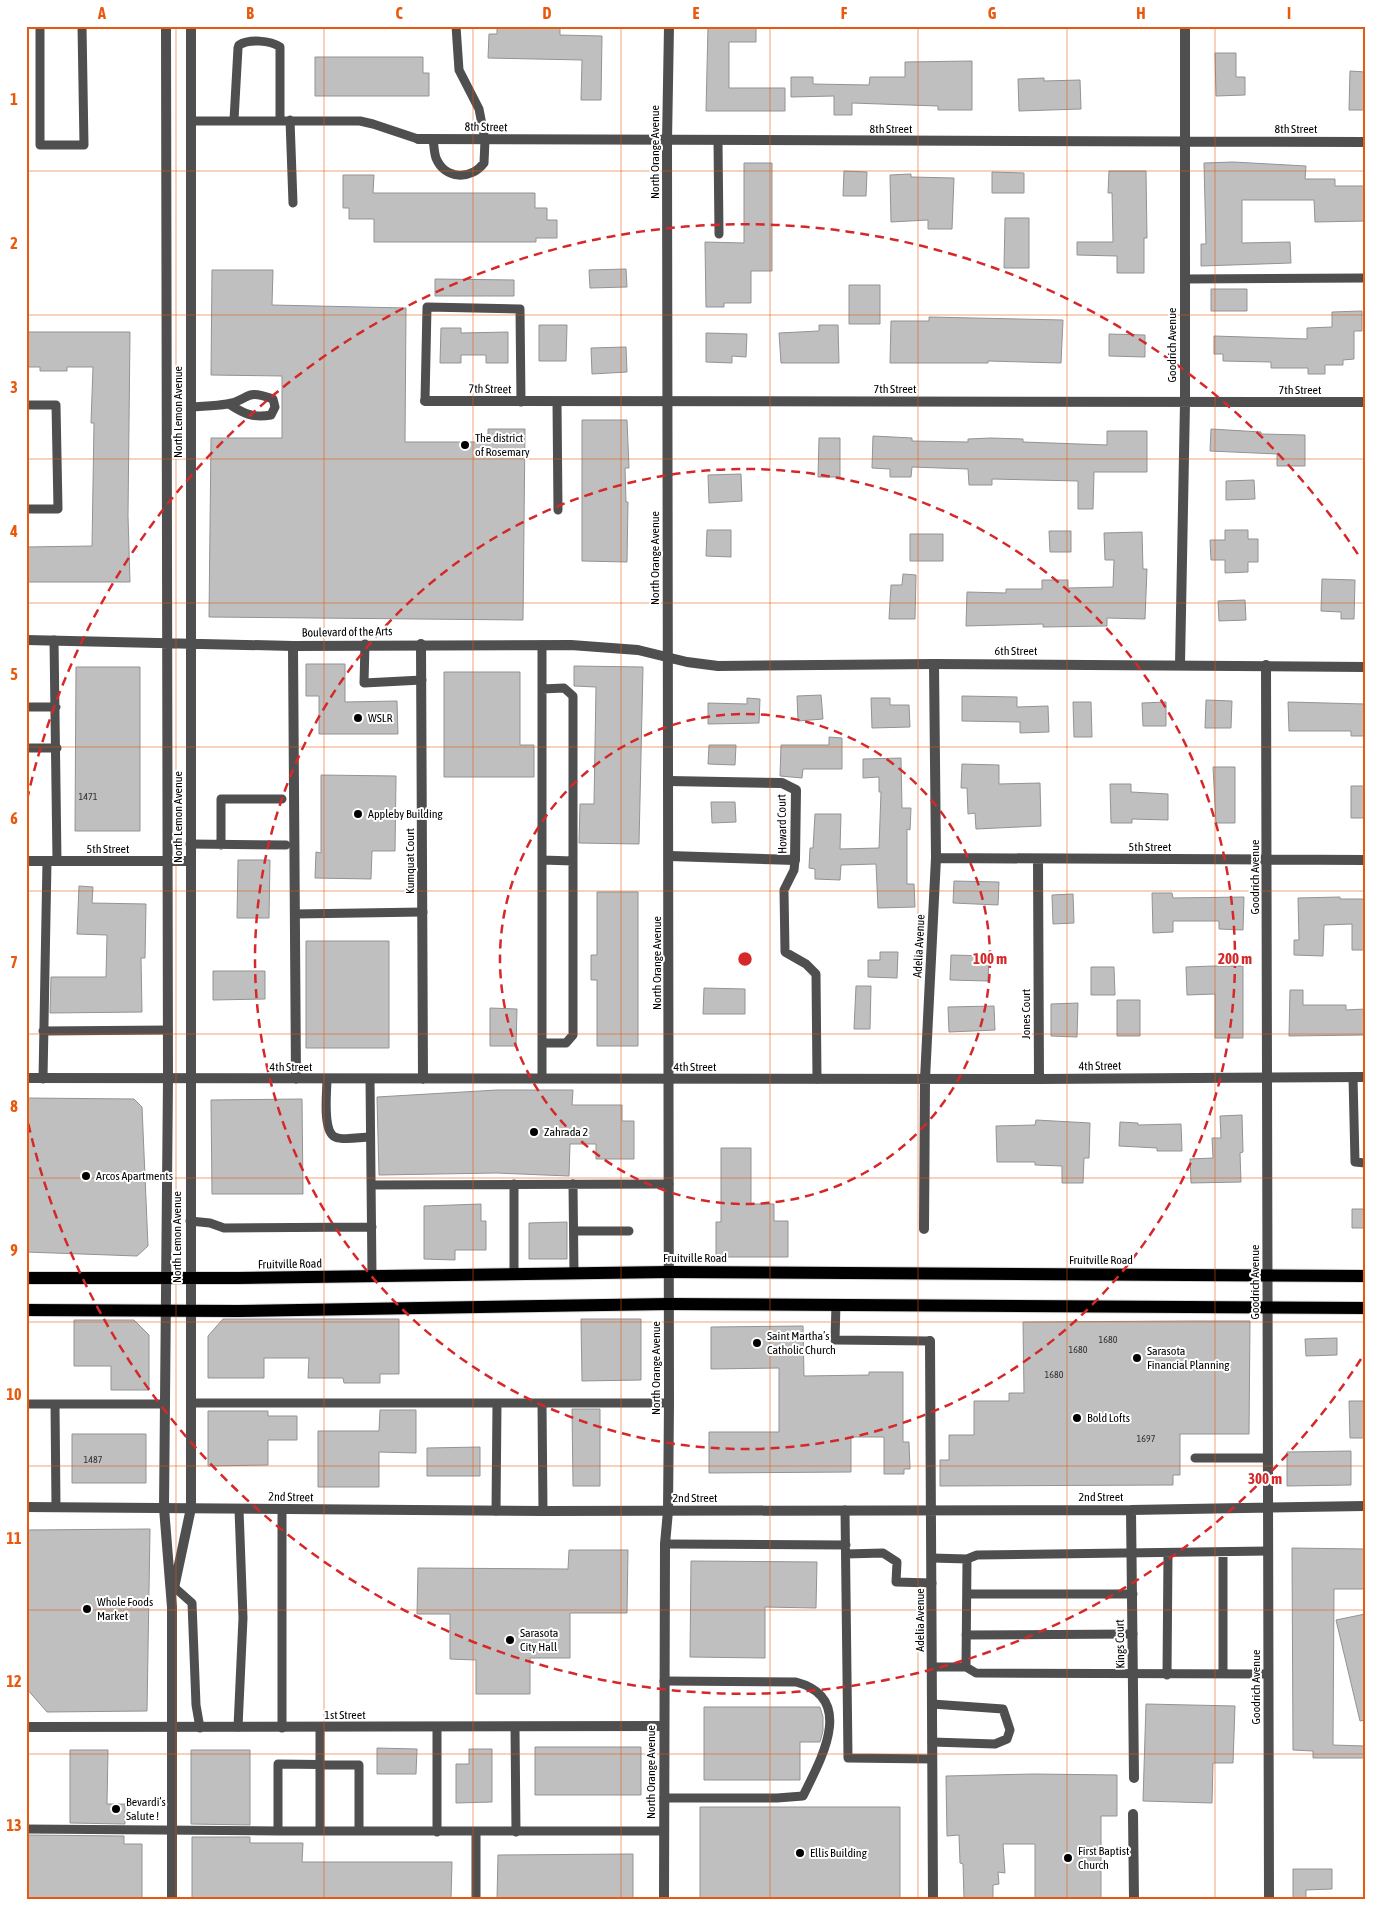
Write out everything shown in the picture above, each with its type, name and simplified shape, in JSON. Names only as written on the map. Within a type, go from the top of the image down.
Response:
[{"type":"main road","name":"Fruitville Road","points":[[26,1278],[190,1278],[669,1272],[1365,1276]]},
{"type":"main road","points":[[26,1310],[190,1311],[669,1304],[1365,1308]]},
{"type":"street","points":[[166,26],[168,1079],[164,1508],[172,1607],[172,1899]]},
{"type":"street","name":"North Lemon Avenue","points":[[172,1607],[174,1587],[191,1508],[191,26]]},
{"type":"street","name":"North Orange Avenue","points":[[664,1899],[665,1544],[668,1511],[670,1079],[667,402],[669,26]]},
{"type":"street","name":"Goodrich Avenue","points":[[1180,664],[1185,402],[1185,26]]},
{"type":"street","name":"8th Street","points":[[418,138],[667,141],[1365,142]]},
{"type":"street","name":"7th Street","points":[[424,401],[1365,402]]},
{"type":"street","name":"Boulevard of the Arts","points":[[26,640],[293,646],[542,644],[626,648],[668,658]]},
{"type":"street","name":"Kumquat Court","points":[[421,644],[423,1079]]},
{"type":"street","points":[[293,646],[296,1079]]},
{"type":"street","name":"6th Street","points":[[668,658],[718,666],[934,664],[1365,666]]},
{"type":"street","name":"Adelia Avenue","points":[[924,1229],[925,1079],[936,858],[934,664]]},
{"type":"street","name":"Goodrich Avenue","points":[[1266,666],[1268,860],[1269,1899]]},
{"type":"street","name":"Howard Court","points":[[668,781],[782,783],[796,790],[795,860],[669,856]]},
{"type":"street","name":"5th Street","points":[[936,858],[1365,860]]},
{"type":"street","name":"Jones Court","points":[[1038,859],[1039,1080]]},
{"type":"street","name":"5th Street","points":[[26,861],[190,861]]},
{"type":"street","name":"4th Street","points":[[26,1078],[1039,1080],[1365,1077]]},
{"type":"street","name":"Adelia Avenue","points":[[930,1341],[933,1899]]},
{"type":"street","name":"2nd Street","points":[[26,1507],[668,1511],[1131,1510],[1269,1506],[1365,1506]]},
{"type":"street","name":"Kings Court","points":[[1131,1510],[1134,1778]]},
{"type":"street","name":"1st Street","points":[[26,1727],[664,1726]]},
{"type":"street","points":[[1134,1814],[1134,1899]]},
{"type":"lane","points":[[40,26],[40,145],[84,145],[82,26]]},
{"type":"lane","points":[[433,139],[437,160],[448,173],[457,176],[474,172],[481,167],[485,159],[485,140],[477,101],[459,70],[456,26]]},
{"type":"lane","points":[[234,120],[239,45],[247,42],[272,43],[280,46],[293,203]]},
{"type":"lane","points":[[191,121],[285,120],[360,122],[373,124],[418,138]]},
{"type":"lane","points":[[718,141],[719,234]]},
{"type":"lane","points":[[1185,279],[1365,278]]},
{"type":"lane","points":[[424,401],[427,307],[520,309],[521,402]]},
{"type":"lane","points":[[557,402],[558,510]]},
{"type":"lane","points":[[191,407],[229,404]]},
{"type":"lane","points":[[26,405],[56,405],[58,509],[26,509]]},
{"type":"lane","points":[[43,1079],[43,1031],[57,748],[54,640]]},
{"type":"lane","points":[[365,644],[364,683],[422,680]]},
{"type":"lane","points":[[542,644],[542,1078]]},
{"type":"lane","points":[[542,688],[564,688],[573,696],[573,1035],[566,1043],[542,1043]]},
{"type":"lane","points":[[26,707],[56,707]]},
{"type":"lane","points":[[26,748],[57,748]]},
{"type":"lane","points":[[220,845],[221,799],[282,799]]},
{"type":"lane","points":[[190,844],[286,844]]},
{"type":"lane","points":[[542,860],[573,861]]},
{"type":"lane","points":[[795,860],[794,870],[784,890],[785,952],[806,964],[816,974],[817,1079]]},
{"type":"lane","points":[[295,914],[423,912]]},
{"type":"lane","points":[[43,1031],[168,1030]]},
{"type":"lane","points":[[1354,1077],[1355,1162],[1365,1163]]},
{"type":"lane","points":[[327,1079],[327,1123],[330,1132],[336,1137],[370,1137]]},
{"type":"lane","points":[[370,1079],[372,1276]]},
{"type":"lane","points":[[514,1184],[514,1273]]},
{"type":"lane","points":[[573,1184],[574,1273]]},
{"type":"lane","points":[[371,1185],[669,1184]]},
{"type":"lane","points":[[190,1221],[210,1223],[224,1228],[372,1227]]},
{"type":"lane","points":[[574,1231],[629,1231]]},
{"type":"lane","points":[[836,1304],[835,1340],[930,1341]]},
{"type":"lane","points":[[191,1403],[669,1403]]},
{"type":"lane","points":[[496,1511],[497,1403]]},
{"type":"lane","points":[[542,1403],[543,1511]]},
{"type":"lane","points":[[26,1404],[164,1404]]},
{"type":"lane","points":[[55,1404],[56,1507]]},
{"type":"lane","points":[[1195,1458],[1268,1458]]},
{"type":"lane","points":[[238,1727],[243,1618],[239,1509]]},
{"type":"lane","points":[[282,1509],[282,1728]]},
{"type":"lane","points":[[845,1510],[848,1758],[932,1759]]},
{"type":"lane","points":[[665,1544],[846,1549],[883,1553],[897,1562],[896,1582],[932,1582]]},
{"type":"lane","points":[[932,1558],[967,1559],[977,1554],[1268,1551]]},
{"type":"lane","points":[[1223,1552],[1223,1674]]},
{"type":"lane","points":[[1167,1675],[1168,1553]]},
{"type":"lane","points":[[966,1667],[967,1559]]},
{"type":"lane","points":[[174,1587],[192,1603],[196,1705],[200,1728]]},
{"type":"lane","points":[[967,1594],[1132,1594]]},
{"type":"lane","points":[[966,1635],[1133,1634]]},
{"type":"lane","points":[[932,1667],[966,1667],[976,1673],[1268,1674]]},
{"type":"lane","points":[[664,1681],[796,1682],[815,1690],[824,1700],[829,1711],[829,1738],[803,1796],[777,1798],[664,1798]]},
{"type":"lane","points":[[932,1704],[1003,1709],[1010,1730],[1006,1739],[995,1744],[932,1742]]},
{"type":"lane","points":[[320,1727],[320,1831]]},
{"type":"lane","points":[[437,1727],[437,1832]]},
{"type":"lane","points":[[515,1727],[516,1832]]},
{"type":"lane","points":[[278,1831],[278,1764],[359,1765],[359,1831]]},
{"type":"lane","points":[[26,1828],[437,1832],[664,1831]]},
{"type":"lane","points":[[476,1832],[476,1899]]},
{"type":"building","points":[[497,26],[560,26],[560,35],[602,36],[601,100],[581,100],[582,60],[488,58],[489,34],[497,34]]},
{"type":"building","points":[[708,26],[756,26],[756,42],[729,42],[729,88],[785,88],[785,111],[706,111]]},
{"type":"building","points":[[1215,53],[1236,53],[1236,77],[1245,77],[1245,95],[1216,96]]},
{"type":"building","points":[[315,57],[423,57],[423,73],[429,73],[429,96],[315,96]]},
{"type":"building","points":[[972,61],[972,110],[938,110],[938,106],[852,103],[852,115],[834,115],[834,96],[791,97],[791,77],[813,77],[813,84],[869,85],[870,77],[905,77],[905,62]]},
{"type":"building","points":[[1350,71],[1365,72],[1365,110],[1349,110]]},
{"type":"building","points":[[1044,78],[1044,81],[1080,80],[1081,109],[1019,111],[1018,79]]},
{"type":"building","points":[[1233,162],[1306,166],[1305,179],[1335,179],[1335,186],[1365,186],[1365,221],[1315,222],[1314,200],[1242,200],[1242,243],[1290,242],[1291,263],[1201,266],[1201,244],[1206,244],[1204,163]]},
{"type":"building","points":[[744,163],[772,163],[772,271],[751,271],[751,303],[724,303],[724,307],[706,307],[705,242],[744,243]]},
{"type":"building","points":[[844,171],[867,172],[866,196],[843,196]]},
{"type":"building","points":[[1109,171],[1146,171],[1147,238],[1144,238],[1144,273],[1117,273],[1117,256],[1077,255],[1077,242],[1113,242],[1112,193],[1108,193]]},
{"type":"building","points":[[992,172],[1024,173],[1024,193],[992,193]]},
{"type":"building","points":[[911,174],[911,177],[954,178],[952,229],[928,229],[928,220],[891,222],[890,175]]},
{"type":"building","points":[[343,175],[374,175],[373,193],[535,193],[535,208],[547,208],[547,220],[557,220],[557,238],[536,238],[536,242],[374,242],[374,219],[349,219],[349,208],[343,208]]},
{"type":"building","points":[[1005,218],[1029,218],[1029,268],[1004,268]]},
{"type":"building","points":[[626,269],[627,287],[590,288],[589,270]]},
{"type":"building","name":"The district of Rosemary","points":[[212,270],[273,270],[272,305],[406,308],[405,442],[488,442],[488,429],[525,429],[523,620],[209,617],[211,438],[282,438],[282,376],[211,375]]},
{"type":"building","points":[[435,279],[514,280],[514,296],[435,296]]},
{"type":"building","points":[[849,285],[880,285],[880,324],[849,324]]},
{"type":"building","points":[[1211,289],[1247,289],[1247,311],[1211,311]]},
{"type":"building","points":[[1362,311],[1362,331],[1354,331],[1354,359],[1343,360],[1343,365],[1325,365],[1325,374],[1308,374],[1308,368],[1271,368],[1271,362],[1223,361],[1223,354],[1214,354],[1214,336],[1307,339],[1307,328],[1332,327],[1332,312]]},
{"type":"building","points":[[929,317],[1063,320],[1061,363],[988,361],[988,363],[890,363],[891,321],[929,321]]},
{"type":"building","points":[[539,325],[567,325],[566,361],[539,361]]},
{"type":"building","points":[[819,325],[838,325],[839,363],[781,363],[779,333],[819,331]]},
{"type":"building","points":[[441,328],[461,328],[461,333],[508,332],[508,363],[486,363],[486,355],[461,355],[461,363],[440,363]]},
{"type":"building","points":[[26,332],[130,332],[128,516],[130,582],[26,582],[26,547],[92,546],[94,423],[91,423],[93,367],[67,367],[67,371],[40,371],[40,367],[26,367]]},
{"type":"building","points":[[706,333],[747,334],[746,357],[732,356],[732,363],[706,362]]},
{"type":"building","points":[[1109,334],[1145,335],[1145,357],[1109,356]]},
{"type":"building","points":[[626,347],[627,372],[592,374],[591,348]]},
{"type":"building","points":[[582,420],[627,420],[629,468],[625,468],[626,502],[628,502],[627,562],[582,561]]},
{"type":"building","points":[[1211,429],[1261,432],[1261,434],[1305,435],[1305,466],[1277,466],[1277,454],[1210,451]]},
{"type":"building","points":[[1107,431],[1147,431],[1147,472],[1094,472],[1093,509],[1078,509],[1078,481],[992,479],[992,485],[969,485],[968,469],[912,467],[911,477],[890,477],[890,469],[872,468],[873,436],[912,438],[912,441],[968,442],[968,439],[991,438],[1023,439],[1023,442],[1107,445]]},
{"type":"building","points":[[819,438],[840,438],[840,477],[818,477]]},
{"type":"building","points":[[741,474],[742,501],[709,503],[708,475]]},
{"type":"building","points":[[1254,480],[1255,499],[1226,500],[1226,481]]},
{"type":"building","points":[[707,530],[731,530],[731,557],[706,556]]},
{"type":"building","points":[[1225,530],[1248,530],[1248,539],[1258,539],[1258,562],[1248,562],[1248,572],[1225,573],[1225,560],[1211,560],[1210,540],[1225,540]]},
{"type":"building","points":[[1049,531],[1071,531],[1071,552],[1050,552]]},
{"type":"building","points":[[1142,532],[1143,569],[1147,569],[1145,619],[1107,618],[1107,626],[1043,627],[1043,624],[966,626],[967,592],[1006,593],[1006,589],[1042,589],[1042,580],[1068,580],[1068,588],[1113,587],[1114,560],[1105,560],[1104,533]]},
{"type":"building","points":[[910,534],[943,534],[943,561],[910,561]]},
{"type":"building","points":[[903,574],[916,575],[915,619],[889,619],[891,585],[902,585]]},
{"type":"building","points":[[1322,579],[1355,580],[1354,619],[1341,619],[1341,612],[1321,611]]},
{"type":"building","points":[[1245,600],[1246,620],[1219,621],[1218,601]]},
{"type":"building","name":"WSLR","points":[[306,664],[345,664],[345,702],[397,701],[398,734],[319,734],[319,696],[306,696]]},
{"type":"building","points":[[574,666],[643,667],[639,844],[579,843],[580,804],[594,804],[596,687],[574,686]]},
{"type":"building","points":[[76,667],[140,667],[140,831],[75,831]]},
{"type":"building","points":[[444,672],[520,672],[520,745],[534,745],[534,777],[444,777]]},
{"type":"building","points":[[821,695],[823,719],[798,721],[797,696]]},
{"type":"building","points":[[962,696],[1017,697],[1017,707],[1048,706],[1049,732],[1020,733],[1020,722],[962,721]]},
{"type":"building","points":[[747,698],[760,699],[759,723],[708,724],[708,703],[747,704]]},
{"type":"building","points":[[871,698],[890,698],[890,705],[909,705],[910,727],[872,728]]},
{"type":"building","points":[[1206,700],[1232,701],[1231,728],[1205,728]]},
{"type":"building","points":[[1073,702],[1091,702],[1092,737],[1074,737]]},
{"type":"building","points":[[1166,702],[1166,726],[1143,726],[1142,703]]},
{"type":"building","points":[[1288,702],[1365,704],[1365,736],[1351,736],[1351,731],[1289,731]]},
{"type":"building","points":[[829,737],[842,738],[842,769],[803,769],[802,778],[780,776],[781,745],[829,745]]},
{"type":"building","points":[[709,745],[736,745],[735,765],[708,764]]},
{"type":"building","points":[[901,758],[902,808],[911,808],[910,830],[907,829],[907,884],[914,884],[915,907],[878,908],[876,864],[841,865],[840,880],[815,879],[815,869],[809,868],[810,848],[813,848],[815,814],[841,814],[840,849],[879,848],[881,792],[879,792],[879,777],[863,778],[863,759]]},
{"type":"building","points":[[962,764],[999,765],[999,784],[1040,783],[1041,826],[976,829],[975,813],[968,814],[967,788],[961,788]]},
{"type":"building","points":[[1213,767],[1235,767],[1235,823],[1216,823]]},
{"type":"building","name":"Appleby Building","points":[[321,775],[396,776],[395,851],[372,851],[371,879],[315,878],[316,852],[321,853]]},
{"type":"building","points":[[1110,784],[1131,784],[1131,792],[1168,794],[1168,820],[1132,819],[1132,823],[1111,823]]},
{"type":"building","points":[[1351,786],[1365,786],[1365,818],[1351,818]]},
{"type":"building","points":[[711,802],[735,802],[736,822],[712,823]]},
{"type":"building","points":[[238,860],[270,860],[269,918],[237,918]]},
{"type":"building","points":[[954,881],[999,882],[998,905],[953,903]]},
{"type":"building","points":[[79,886],[93,887],[92,903],[146,904],[145,958],[141,958],[142,1012],[50,1013],[51,977],[106,977],[107,935],[77,934]]},
{"type":"building","points":[[597,892],[638,892],[638,1046],[597,1046],[597,980],[591,980],[591,955],[597,955]]},
{"type":"building","points":[[1152,893],[1172,893],[1173,898],[1244,897],[1243,930],[1219,929],[1219,921],[1173,921],[1173,932],[1153,933]]},
{"type":"building","points":[[1073,894],[1074,923],[1053,924],[1052,895]]},
{"type":"building","points":[[1340,897],[1340,899],[1365,899],[1365,950],[1352,950],[1352,924],[1324,925],[1323,956],[1294,955],[1294,940],[1299,940],[1298,898]]},
{"type":"building","points":[[306,941],[389,941],[389,1048],[306,1048]]},
{"type":"building","points":[[880,952],[898,952],[897,978],[868,977],[868,960],[880,960]]},
{"type":"building","points":[[951,955],[989,956],[988,981],[950,980]]},
{"type":"building","points":[[1243,966],[1243,1038],[1215,1038],[1215,994],[1187,995],[1186,967]]},
{"type":"building","points":[[1091,967],[1114,967],[1115,995],[1091,995]]},
{"type":"building","points":[[213,971],[265,971],[265,999],[213,1000]]},
{"type":"building","points":[[856,986],[871,986],[870,1029],[854,1029]]},
{"type":"building","points":[[704,988],[745,989],[745,1014],[703,1014]]},
{"type":"building","points":[[1290,990],[1303,990],[1303,1005],[1346,1005],[1346,1010],[1365,1009],[1365,1035],[1289,1036]]},
{"type":"building","points":[[1117,1000],[1140,1000],[1140,1036],[1117,1036]]},
{"type":"building","points":[[1078,1003],[1077,1037],[1051,1036],[1051,1004]]},
{"type":"building","points":[[994,1006],[995,1030],[949,1032],[948,1007]]},
{"type":"building","points":[[490,1008],[517,1009],[516,1046],[490,1046]]},
{"type":"building","points":[[497,1090],[573,1090],[572,1105],[622,1105],[622,1121],[634,1121],[634,1159],[596,1159],[596,1144],[570,1144],[569,1176],[496,1173],[379,1175],[377,1097]]},
{"type":"building","name":"Arcos Apartments","points":[[26,1098],[134,1099],[142,1107],[148,1246],[137,1256],[26,1252]]},
{"type":"building","points":[[302,1099],[303,1194],[212,1194],[211,1100]]},
{"type":"building","points":[[1242,1115],[1243,1152],[1240,1153],[1241,1182],[1191,1183],[1190,1159],[1213,1158],[1212,1138],[1221,1138],[1220,1116]]},
{"type":"building","points":[[1036,1120],[1090,1123],[1089,1158],[1084,1158],[1083,1183],[1062,1183],[1062,1166],[1035,1165],[1035,1162],[997,1162],[996,1126],[1035,1125]]},
{"type":"building","points":[[1120,1122],[1138,1123],[1138,1125],[1181,1124],[1182,1151],[1157,1151],[1157,1148],[1119,1146]]},
{"type":"building","points":[[721,1148],[751,1148],[751,1204],[774,1204],[774,1221],[788,1221],[788,1257],[716,1257],[716,1222],[721,1222]]},
{"type":"building","points":[[481,1204],[481,1221],[486,1221],[486,1250],[455,1250],[455,1260],[424,1259],[424,1206]]},
{"type":"building","points":[[1352,1209],[1365,1209],[1365,1228],[1352,1228]]},
{"type":"building","points":[[567,1222],[567,1259],[529,1259],[529,1223]]},
{"type":"building","points":[[223,1319],[399,1319],[399,1374],[380,1374],[380,1383],[344,1383],[343,1378],[308,1378],[309,1358],[264,1358],[264,1378],[208,1378],[208,1336]]},
{"type":"building","points":[[581,1319],[641,1319],[641,1380],[582,1381]]},
{"type":"building","points":[[74,1320],[134,1320],[149,1335],[149,1390],[111,1390],[111,1366],[74,1366]]},
{"type":"building","name":"Bold Lofts","points":[[1250,1321],[1249,1434],[1180,1434],[1180,1475],[1173,1475],[1173,1485],[940,1486],[940,1460],[949,1460],[949,1435],[974,1435],[974,1401],[1009,1401],[1009,1393],[1024,1393],[1023,1322]]},
{"type":"building","points":[[803,1326],[804,1376],[869,1375],[869,1372],[903,1372],[903,1442],[909,1442],[910,1469],[904,1469],[904,1474],[884,1474],[884,1437],[851,1437],[851,1472],[709,1473],[709,1432],[779,1432],[779,1368],[711,1369],[711,1327]]},
{"type":"building","points":[[1337,1338],[1337,1355],[1306,1356],[1305,1339]]},
{"type":"building","points":[[1349,1401],[1365,1401],[1365,1438],[1350,1438]]},
{"type":"building","points":[[572,1409],[600,1409],[600,1486],[573,1486]]},
{"type":"building","points":[[380,1410],[416,1410],[416,1453],[379,1452],[379,1487],[318,1487],[318,1431],[379,1431]]},
{"type":"building","points":[[208,1411],[268,1411],[268,1416],[297,1416],[297,1440],[268,1440],[268,1465],[208,1466]]},
{"type":"building","points":[[72,1434],[146,1434],[146,1483],[72,1483]]},
{"type":"building","points":[[480,1447],[480,1476],[427,1476],[427,1448]]},
{"type":"building","points":[[1351,1451],[1351,1485],[1287,1486],[1287,1452]]},
{"type":"building","name":"Whole Foods Market","points":[[150,1529],[147,1711],[47,1712],[26,1688],[26,1530]]},
{"type":"building","points":[[1292,1548],[1365,1549],[1365,1589],[1334,1589],[1333,1745],[1365,1746],[1365,1758],[1313,1758],[1313,1751],[1293,1750]]},
{"type":"building","name":"Sarasota City Hall","points":[[569,1550],[628,1550],[627,1613],[570,1613],[570,1658],[530,1658],[530,1694],[476,1694],[476,1660],[450,1659],[450,1614],[417,1614],[418,1568],[568,1569]]},
{"type":"building","points":[[691,1561],[817,1562],[816,1608],[765,1607],[765,1658],[690,1657]]},
{"type":"building","points":[[1365,1614],[1365,1720],[1360,1721],[1336,1620]]},
{"type":"building","points":[[1146,1704],[1235,1706],[1233,1763],[1213,1763],[1212,1803],[1143,1801]]},
{"type":"building","points":[[704,1707],[820,1707],[823,1717],[823,1731],[820,1742],[800,1742],[800,1780],[704,1780]]},
{"type":"building","points":[[535,1747],[641,1747],[641,1795],[535,1795]]},
{"type":"building","points":[[377,1748],[417,1749],[416,1774],[377,1774]]},
{"type":"building","points":[[469,1749],[492,1749],[492,1802],[456,1803],[456,1764],[469,1764]]},
{"type":"building","points":[[70,1750],[108,1750],[107,1804],[125,1804],[125,1824],[70,1823]]},
{"type":"building","points":[[191,1750],[250,1750],[250,1825],[191,1824]]},
{"type":"building","points":[[1117,1775],[1117,1816],[1101,1816],[1101,1899],[1035,1899],[1035,1844],[1003,1844],[1005,1873],[998,1872],[999,1884],[993,1885],[993,1899],[964,1899],[963,1864],[960,1863],[959,1835],[947,1836],[946,1776]]},
{"type":"building","name":"Ellis Building","points":[[700,1807],[900,1807],[900,1899],[700,1899]]},
{"type":"building","points":[[26,1835],[124,1836],[124,1844],[142,1844],[142,1898],[26,1899]]},
{"type":"building","points":[[192,1837],[250,1837],[250,1843],[303,1843],[302,1862],[452,1862],[451,1899],[192,1899]]},
{"type":"building","points":[[633,1854],[633,1899],[497,1899],[498,1855]]},
{"type":"building","points":[[1293,1869],[1332,1869],[1332,1889],[1306,1890],[1306,1899],[1293,1899]]},
{"type":"place","name":"The district of Rosemary","points":[[465,445]]},
{"type":"place","name":"WSLR","points":[[358,718]]},
{"type":"place","name":"Appleby Building","points":[[358,814]]},
{"type":"place","name":"Zahrada 2","points":[[534,1132]]},
{"type":"place","name":"Arcos Apartments","points":[[86,1176]]},
{"type":"place","name":"Saint Martha’s Catholic Church","points":[[757,1343]]},
{"type":"place","name":"Sarasota Financial Planning","points":[[1137,1358]]},
{"type":"place","name":"Bold Lofts","points":[[1077,1418]]},
{"type":"place","name":"Whole Foods Market","points":[[87,1609]]},
{"type":"place","name":"Sarasota City Hall","points":[[510,1640]]},
{"type":"place","name":"Bevardi’s Salute !","points":[[116,1809]]},
{"type":"place","name":"Ellis Building","points":[[800,1853]]},
{"type":"place","name":"First Baptist Church","points":[[1068,1858]]}]
